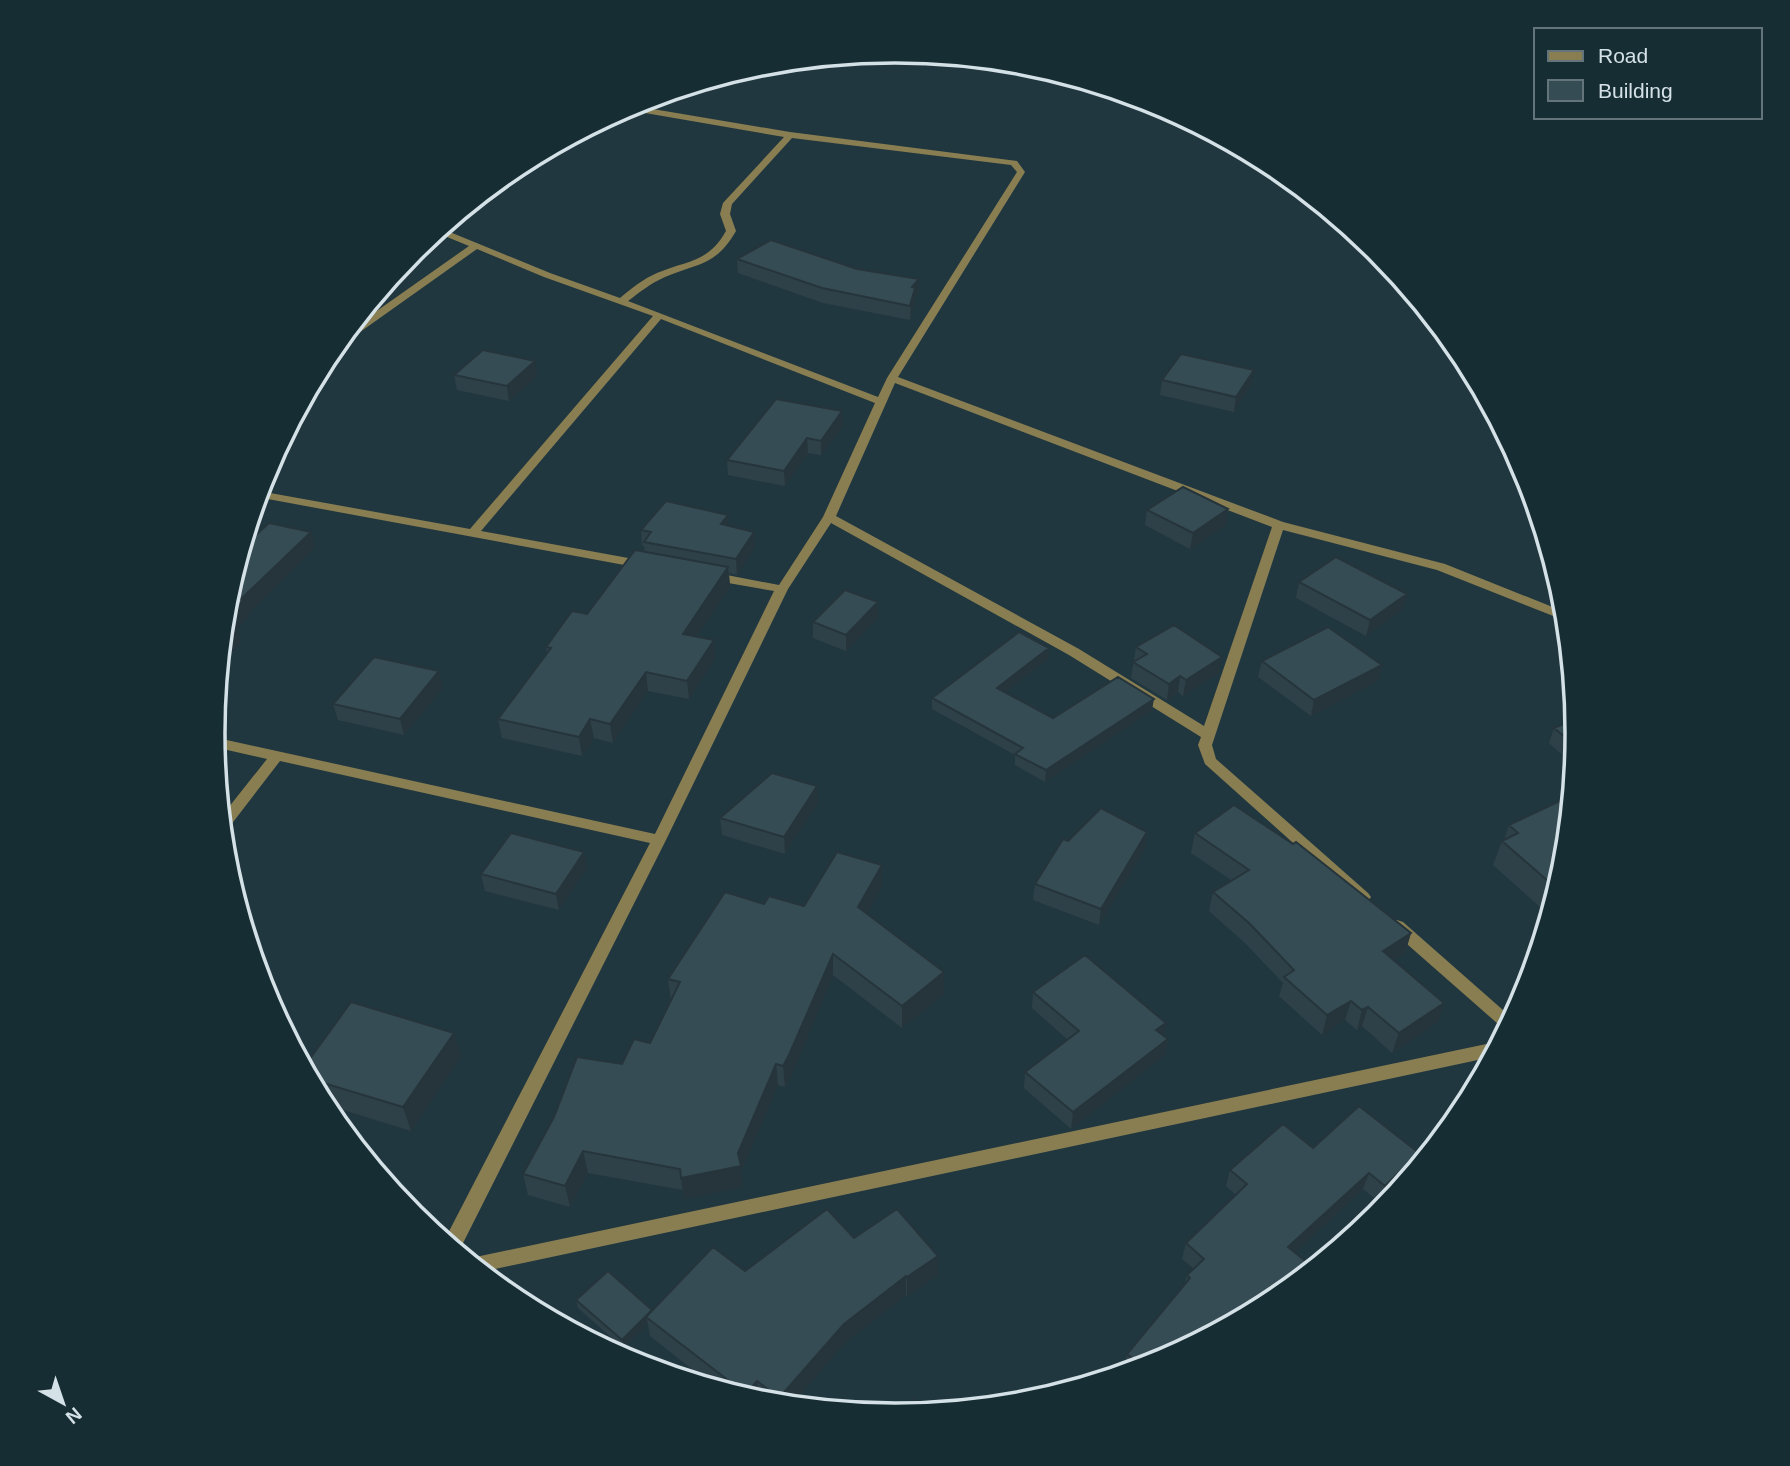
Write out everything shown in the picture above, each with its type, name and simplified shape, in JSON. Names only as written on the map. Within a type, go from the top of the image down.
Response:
[{"type":"street","points":[[455,1239],[659,840],[782,589],[829,517],[892,378],[1021,172],[1014,163],[790,135],[648,111]]},
{"type":"street","points":[[620,302],[652,279],[701,264],[724,247],[731,231],[726,214],[728,203],[790,135]]},
{"type":"street","points":[[448,234],[882,402]]},
{"type":"street","points":[[364,323],[475,246]]},
{"type":"street","points":[[473,533],[659,315]]},
{"type":"street","points":[[892,378],[1279,525],[1441,567],[1554,612]]},
{"type":"street","points":[[269,496],[661,567]]},
{"type":"street","points":[[829,517],[1074,652],[1208,735]]},
{"type":"street","points":[[1279,525],[1205,745],[1210,761],[1501,1018]]},
{"type":"street","points":[[701,575],[782,589]]},
{"type":"street","points":[[225,745],[659,840]]},
{"type":"street","points":[[230,815],[277,756]]},
{"type":"street","points":[[484,1263],[1484,1052]]},
{"type":"building","points":[[771,240],[857,269],[919,279],[912,287],[915,288],[910,306],[822,288],[737,259]]},
{"type":"building","points":[[483,350],[535,361],[507,386],[454,375]]},
{"type":"building","points":[[1181,354],[1254,370],[1236,397],[1162,380]]},
{"type":"building","points":[[776,399],[842,411],[821,441],[807,438],[784,471],[727,460]]},
{"type":"building","points":[[1183,487],[1228,509],[1193,533],[1147,510]]},
{"type":"building","points":[[666,501],[728,515],[721,524],[754,532],[736,559],[644,542],[651,532],[641,530]]},
{"type":"building","points":[[269,523],[311,532],[241,599],[244,600],[237,607],[248,560],[256,535]]},
{"type":"building","points":[[635,550],[728,567],[683,634],[714,640],[687,681],[646,672],[610,724],[590,719],[579,737],[498,719],[551,648],[546,647],[572,611],[587,614]]},
{"type":"building","points":[[1336,557],[1407,594],[1370,620],[1299,582]]},
{"type":"building","points":[[845,590],[878,602],[846,635],[813,622]]},
{"type":"building","points":[[1174,625],[1222,657],[1186,680],[1180,676],[1169,684],[1133,662],[1147,654],[1136,647]]},
{"type":"building","points":[[1328,627],[1382,665],[1314,700],[1262,661]]},
{"type":"building","points":[[1019,632],[1049,648],[997,688],[1053,718],[1118,677],[1154,699],[1046,770],[1015,754],[1023,748],[932,698]]},
{"type":"building","points":[[374,657],[439,671],[400,719],[333,704]]},
{"type":"building","points":[[1565,724],[1565,737],[1554,728]]},
{"type":"building","points":[[772,773],[817,786],[784,837],[720,818]]},
{"type":"building","points":[[1561,800],[1548,881],[1502,841],[1518,833],[1509,825]]},
{"type":"building","points":[[1234,805],[1293,844],[1296,842],[1411,933],[1383,951],[1444,1003],[1399,1033],[1368,1007],[1362,1010],[1351,1001],[1327,1015],[1284,977],[1294,970],[1249,923],[1213,892],[1249,870],[1195,833]]},
{"type":"building","points":[[1101,808],[1147,832],[1101,909],[1035,884],[1063,839],[1068,841]]},
{"type":"building","points":[[511,833],[584,852],[556,894],[481,874]]},
{"type":"building","points":[[837,852],[882,865],[858,907],[944,972],[902,1006],[833,954],[789,1055],[783,1066],[776,1064],[738,1153],[741,1166],[681,1178],[680,1169],[583,1151],[565,1186],[523,1174],[554,1117],[577,1057],[622,1064],[634,1039],[650,1043],[680,982],[668,979],[725,892],[764,904],[769,896],[804,906]]},
{"type":"building","points":[[1085,955],[1166,1023],[1156,1030],[1168,1039],[1073,1112],[1025,1072],[1079,1031],[1033,992]]},
{"type":"building","points":[[351,1002],[454,1033],[403,1107],[325,1083],[310,1059]]},
{"type":"building","points":[[1359,1106],[1418,1152],[1385,1186],[1369,1173],[1288,1247],[1307,1262],[1267,1290],[1191,1334],[1133,1359],[1127,1354],[1190,1278],[1187,1275],[1204,1259],[1186,1243],[1247,1184],[1230,1170],[1283,1124],[1313,1148]]},
{"type":"building","points":[[827,1209],[854,1238],[897,1209],[938,1256],[906,1276],[844,1324],[783,1393],[770,1391],[757,1381],[752,1387],[730,1382],[646,1317],[713,1247],[745,1271]]},
{"type":"building","points":[[608,1271],[652,1310],[622,1340],[576,1300]]}]
